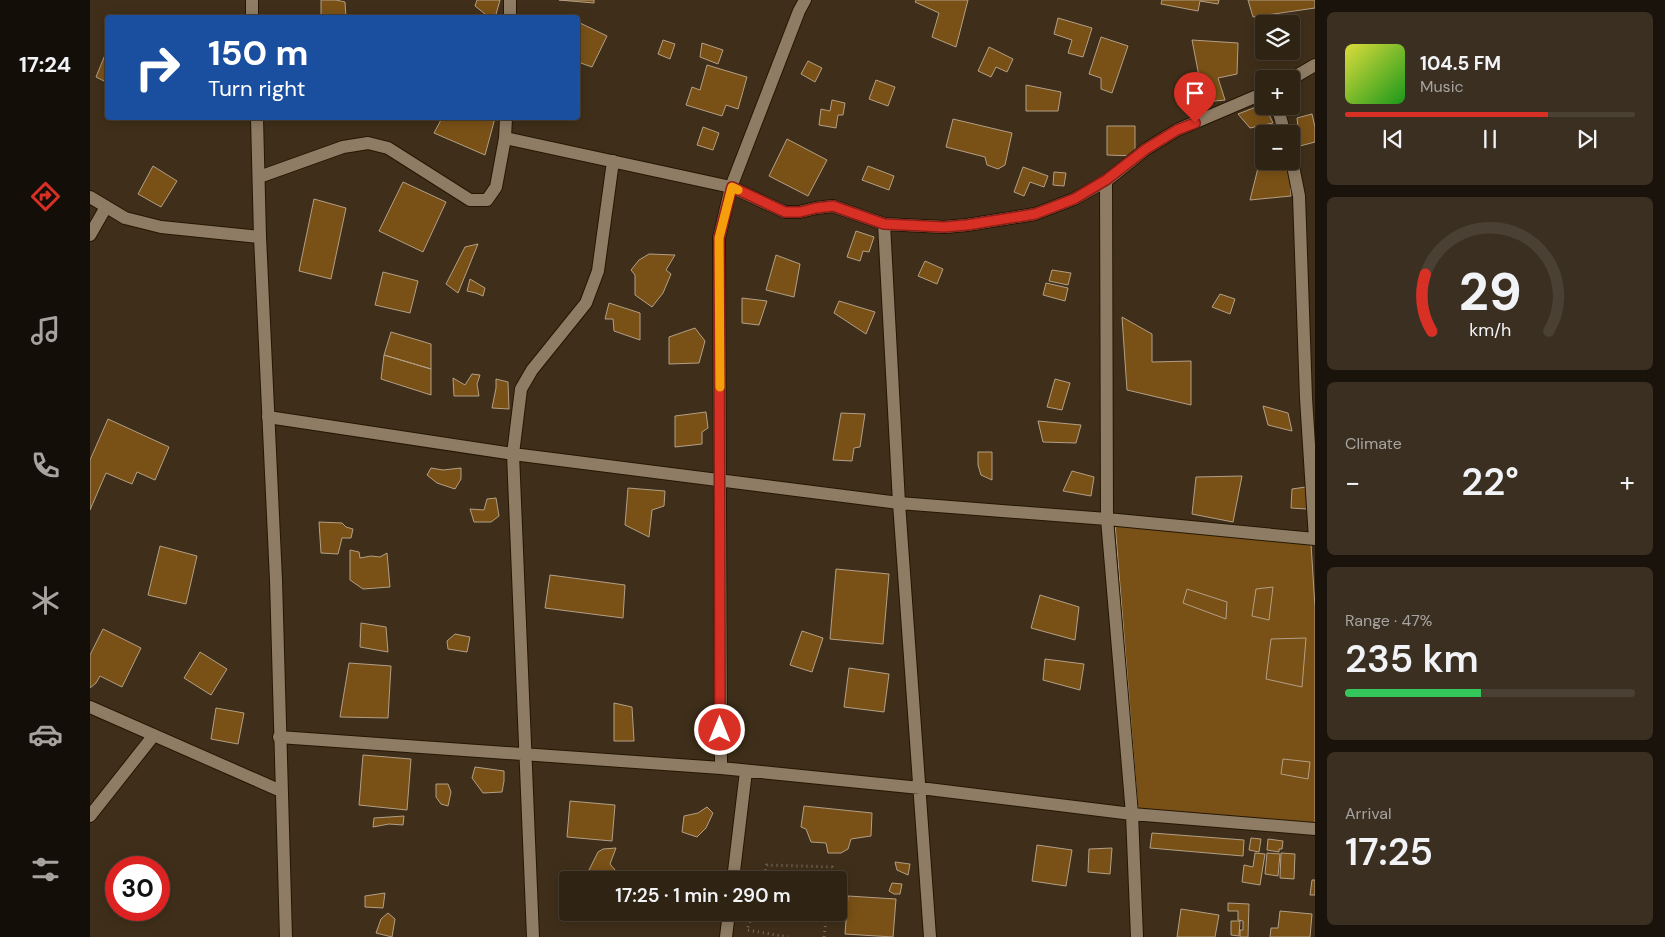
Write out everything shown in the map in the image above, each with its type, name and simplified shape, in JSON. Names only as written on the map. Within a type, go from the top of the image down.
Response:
[{"type":"street","points":[[252,0],[252,15]]},
{"type":"street","points":[[510,0],[510,15]]},
{"type":"street","points":[[721,768],[719,238],[732,187],[805,0]]},
{"type":"street","points":[[1300,74],[1315,65]]},
{"type":"street","points":[[505,138],[732,187],[785,212],[800,212],[833,206],[884,224],[944,227],[1035,214],[1074,199],[1106,180],[1146,149],[1177,130],[1255,97]]},
{"type":"street","points":[[257,120],[260,236],[276,580],[286,937]]},
{"type":"street","points":[[259,177],[343,147],[368,143],[388,148],[470,200],[487,200],[496,187],[505,138],[506,120]]},
{"type":"street","points":[[532,937],[513,454],[521,389],[532,370],[586,303],[598,271],[613,161]]},
{"type":"street","points":[[268,418],[720,482],[899,503],[1107,519],[1315,539],[1306,398],[1299,196],[1294,170]]},
{"type":"street","points":[[1106,180],[1107,519],[1132,814],[1137,937]]},
{"type":"street","points":[[90,197],[125,218],[161,227],[260,236]]},
{"type":"street","points":[[90,235],[106,207]]},
{"type":"street","points":[[884,224],[899,503],[930,937]]},
{"type":"street","points":[[90,707],[281,791]]},
{"type":"street","points":[[90,816],[154,735]]},
{"type":"street","points":[[279,737],[721,768],[920,788],[1132,814],[1315,829]]},
{"type":"street","points":[[734,871],[746,771]]},
{"type":"street","points":[[726,937],[728,921]]},
{"type":"path","points":[[765,871],[767,865],[832,867],[832,871]]},
{"type":"path","points":[[750,921],[747,930],[788,937]]},
{"type":"path","points":[[824,937],[826,921]]},
{"type":"building","points":[[321,0],[345,2],[346,15],[321,15]]},
{"type":"building","points":[[477,0],[500,0],[496,15],[486,15],[475,6]]},
{"type":"building","points":[[559,0],[594,0],[594,3]]},
{"type":"building","points":[[916,0],[968,0],[956,47],[932,37],[939,13],[915,2]]},
{"type":"building","points":[[1162,0],[1219,0],[1218,4],[1200,1],[1198,11],[1161,4]]},
{"type":"building","points":[[1248,0],[1315,0],[1315,8],[1255,15],[1253,17]]},
{"type":"building","points":[[1058,18],[1092,28],[1083,57],[1068,53],[1072,40],[1054,34]]},
{"type":"building","points":[[580,23],[607,36],[592,67],[580,63]]},
{"type":"building","points":[[1101,37],[1128,46],[1112,93],[1101,89],[1101,78],[1089,74]]},
{"type":"building","points":[[663,40],[675,44],[670,59],[658,54]]},
{"type":"building","points":[[1192,40],[1238,43],[1237,74],[1218,78],[1225,100],[1204,102]]},
{"type":"building","points":[[702,43],[723,50],[718,64],[700,57]]},
{"type":"building","points":[[989,47],[1013,59],[1007,72],[996,67],[991,77],[978,71]]},
{"type":"building","points":[[105,55],[105,82],[96,77]]},
{"type":"building","points":[[808,61],[822,68],[815,82],[801,74]]},
{"type":"building","points":[[707,65],[747,77],[738,109],[726,105],[722,116],[686,105],[692,87],[700,90]]},
{"type":"building","points":[[876,80],[895,87],[888,106],[869,99]]},
{"type":"building","points":[[1026,85],[1061,92],[1058,111],[1026,111]]},
{"type":"building","points":[[832,100],[845,103],[843,115],[838,115],[836,128],[819,125],[821,109],[830,111]]},
{"type":"building","points":[[1255,107],[1255,115],[1269,115],[1273,123],[1255,125],[1255,127],[1250,128],[1238,114]]},
{"type":"building","points":[[1312,114],[1315,127],[1315,142],[1300,146],[1300,125],[1298,125],[1297,118]]},
{"type":"building","points":[[953,119],[1012,133],[1005,165],[998,169],[987,165],[985,157],[946,147]]},
{"type":"building","points":[[441,120],[494,120],[485,155],[434,133]]},
{"type":"building","points":[[1107,126],[1135,126],[1135,156],[1107,155]]},
{"type":"building","points":[[703,127],[719,133],[713,150],[697,145]]},
{"type":"building","points":[[787,139],[827,160],[808,196],[769,176]]},
{"type":"building","points":[[153,166],[177,181],[161,207],[138,194]]},
{"type":"building","points":[[868,166],[894,176],[889,190],[862,180]]},
{"type":"building","points":[[1023,167],[1048,176],[1044,187],[1030,182],[1024,196],[1014,192]]},
{"type":"building","points":[[1258,170],[1290,170],[1291,196],[1250,200]]},
{"type":"building","points":[[1054,172],[1066,173],[1064,186],[1053,185]]},
{"type":"building","points":[[403,182],[446,202],[423,252],[379,231]]},
{"type":"building","points":[[314,199],[346,208],[331,279],[299,271]]},
{"type":"building","points":[[856,231],[874,237],[869,252],[863,251],[860,261],[847,257]]},
{"type":"building","points":[[478,244],[458,293],[446,284],[465,247]]},
{"type":"building","points":[[649,254],[675,255],[666,270],[671,274],[663,293],[652,307],[635,295],[635,275],[631,270],[639,260]]},
{"type":"building","points":[[776,255],[800,264],[794,297],[766,290]]},
{"type":"building","points":[[925,261],[943,269],[937,284],[918,276]]},
{"type":"building","points":[[1052,270],[1071,273],[1068,285],[1049,281]]},
{"type":"building","points":[[383,272],[418,281],[410,313],[375,305]]},
{"type":"building","points":[[470,279],[485,288],[483,296],[467,291]]},
{"type":"building","points":[[1046,283],[1068,288],[1065,301],[1043,295]]},
{"type":"building","points":[[1220,294],[1235,299],[1230,314],[1212,307]]},
{"type":"building","points":[[742,298],[767,301],[759,325],[742,323]]},
{"type":"building","points":[[839,301],[875,312],[866,334],[834,313]]},
{"type":"building","points":[[609,303],[640,313],[640,340],[614,331],[613,319],[605,319]]},
{"type":"building","points":[[1122,317],[1152,334],[1152,362],[1191,361],[1191,405],[1127,390]]},
{"type":"building","points":[[695,328],[705,341],[699,363],[669,364],[669,337]]},
{"type":"building","points":[[391,332],[431,344],[431,369],[384,355]]},
{"type":"building","points":[[384,355],[431,369],[431,395],[381,379]]},
{"type":"building","points":[[472,374],[480,375],[477,384],[479,396],[454,396],[453,378],[465,385]]},
{"type":"building","points":[[496,379],[508,382],[509,409],[492,408]]},
{"type":"building","points":[[1055,379],[1070,383],[1062,410],[1047,407]]},
{"type":"building","points":[[1263,406],[1288,413],[1292,431],[1268,425]]},
{"type":"building","points":[[706,412],[708,428],[702,432],[702,444],[675,447],[675,416]]},
{"type":"building","points":[[841,413],[865,414],[860,447],[854,448],[852,461],[833,460]]},
{"type":"building","points":[[108,419],[169,447],[155,480],[137,472],[132,484],[106,473],[90,510],[90,460]]},
{"type":"building","points":[[1038,421],[1081,425],[1076,443],[1043,442]]},
{"type":"building","points":[[978,452],[992,452],[992,480],[981,475],[978,465]]},
{"type":"building","points":[[431,468],[443,470],[461,468],[461,479],[455,489],[437,483],[427,475]]},
{"type":"building","points":[[1072,471],[1094,477],[1091,496],[1063,491]]},
{"type":"building","points":[[1242,476],[1233,522],[1192,514],[1196,477]]},
{"type":"building","points":[[1306,487],[1307,509],[1291,508],[1292,489]]},
{"type":"building","points":[[628,488],[665,491],[664,506],[652,510],[649,537],[625,525]]},
{"type":"building","points":[[496,498],[499,516],[491,522],[474,522],[470,509],[484,510],[487,499]]},
{"type":"building","points":[[319,522],[342,523],[346,527],[353,529],[351,538],[342,538],[338,554],[321,553]]},
{"type":"building","points":[[1115,523],[1311,544],[1315,607],[1315,823],[1138,810]]},
{"type":"building","points":[[160,546],[197,556],[186,604],[148,595]]},
{"type":"building","points":[[350,550],[359,552],[360,558],[380,557],[387,553],[390,587],[363,589],[350,580]]},
{"type":"building","points":[[836,569],[889,574],[883,644],[830,639]]},
{"type":"building","points":[[550,575],[625,585],[623,618],[545,608]]},
{"type":"building","points":[[1273,587],[1269,620],[1252,616],[1256,589]]},
{"type":"building","points":[[1187,589],[1227,602],[1226,619],[1183,603]]},
{"type":"building","points":[[1040,595],[1079,607],[1075,640],[1031,628]]},
{"type":"building","points":[[361,623],[386,627],[388,652],[360,647]]},
{"type":"building","points":[[103,629],[141,648],[122,687],[100,676],[90,688],[90,655]]},
{"type":"building","points":[[802,631],[823,638],[812,672],[790,665]]},
{"type":"building","points":[[455,634],[470,637],[467,652],[448,649],[447,641]]},
{"type":"building","points":[[1306,638],[1302,687],[1266,679],[1271,639]]},
{"type":"building","points":[[200,652],[227,669],[211,695],[184,678]]},
{"type":"building","points":[[1045,659],[1084,664],[1080,690],[1043,680]]},
{"type":"building","points":[[349,663],[391,666],[388,718],[340,717]]},
{"type":"building","points":[[849,668],[889,674],[884,712],[844,707]]},
{"type":"building","points":[[614,703],[632,707],[634,741],[614,741]]},
{"type":"building","points":[[216,708],[244,713],[238,744],[211,739]]},
{"type":"building","points":[[363,755],[411,759],[407,810],[359,805]]},
{"type":"building","points":[[1283,759],[1310,762],[1308,779],[1281,774]]},
{"type":"building","points":[[475,767],[504,771],[502,792],[483,793],[472,778]]},
{"type":"building","points":[[436,784],[448,784],[451,792],[448,806],[441,804],[436,797]]},
{"type":"building","points":[[570,801],[615,805],[612,841],[567,837]]},
{"type":"building","points":[[804,806],[872,813],[871,836],[851,839],[848,849],[841,853],[828,853],[826,843],[811,842],[806,829],[801,827]]},
{"type":"building","points":[[707,807],[713,813],[706,828],[697,837],[682,832],[684,816],[698,813]]},
{"type":"building","points":[[404,816],[403,825],[389,824],[373,827],[374,818]]},
{"type":"building","points":[[1152,833],[1244,840],[1243,856],[1150,848]]},
{"type":"building","points":[[1251,838],[1261,839],[1259,852],[1249,850]]},
{"type":"building","points":[[1268,839],[1283,841],[1282,849],[1279,849],[1279,852],[1267,850]]},
{"type":"building","points":[[1037,845],[1072,850],[1066,886],[1032,881]]},
{"type":"building","points":[[616,848],[610,864],[616,871],[588,871],[598,852],[603,849]]},
{"type":"building","points":[[1112,848],[1110,874],[1088,872],[1089,849]]},
{"type":"building","points":[[1255,853],[1265,854],[1260,885],[1242,882],[1244,865],[1253,867]]},
{"type":"building","points":[[1267,853],[1280,854],[1278,876],[1265,874]]},
{"type":"building","points":[[1281,853],[1295,854],[1294,879],[1280,878]]},
{"type":"building","points":[[895,862],[910,864],[908,875],[897,870]]},
{"type":"building","points":[[1312,880],[1315,880],[1315,895],[1310,895]]},
{"type":"building","points":[[892,883],[902,884],[900,894],[894,894],[889,891]]},
{"type":"building","points":[[385,893],[383,908],[365,907],[365,896]]},
{"type":"building","points":[[848,896],[896,899],[893,937],[845,934]]},
{"type":"building","points":[[1228,903],[1249,904],[1248,937],[1240,937],[1240,930],[1243,930],[1243,921],[1238,920],[1238,911],[1228,911]]},
{"type":"building","points":[[1181,909],[1219,915],[1215,937],[1177,937]]},
{"type":"building","points":[[1280,911],[1312,914],[1310,937],[1270,937],[1271,928],[1278,928]]},
{"type":"building","points":[[388,913],[395,919],[392,937],[376,933],[381,919]]},
{"type":"building","points":[[1231,921],[1240,921],[1239,936],[1231,935]]},
{"type":"slow traffic","points":[[720,387],[719,238],[732,187],[738,190]]},
{"type":"route","points":[[720,730],[719,238],[732,187],[785,212],[800,212],[833,206],[884,224],[944,227],[967,225],[1035,214],[1074,199],[1106,180],[1146,149],[1177,130],[1195,123]]}]
